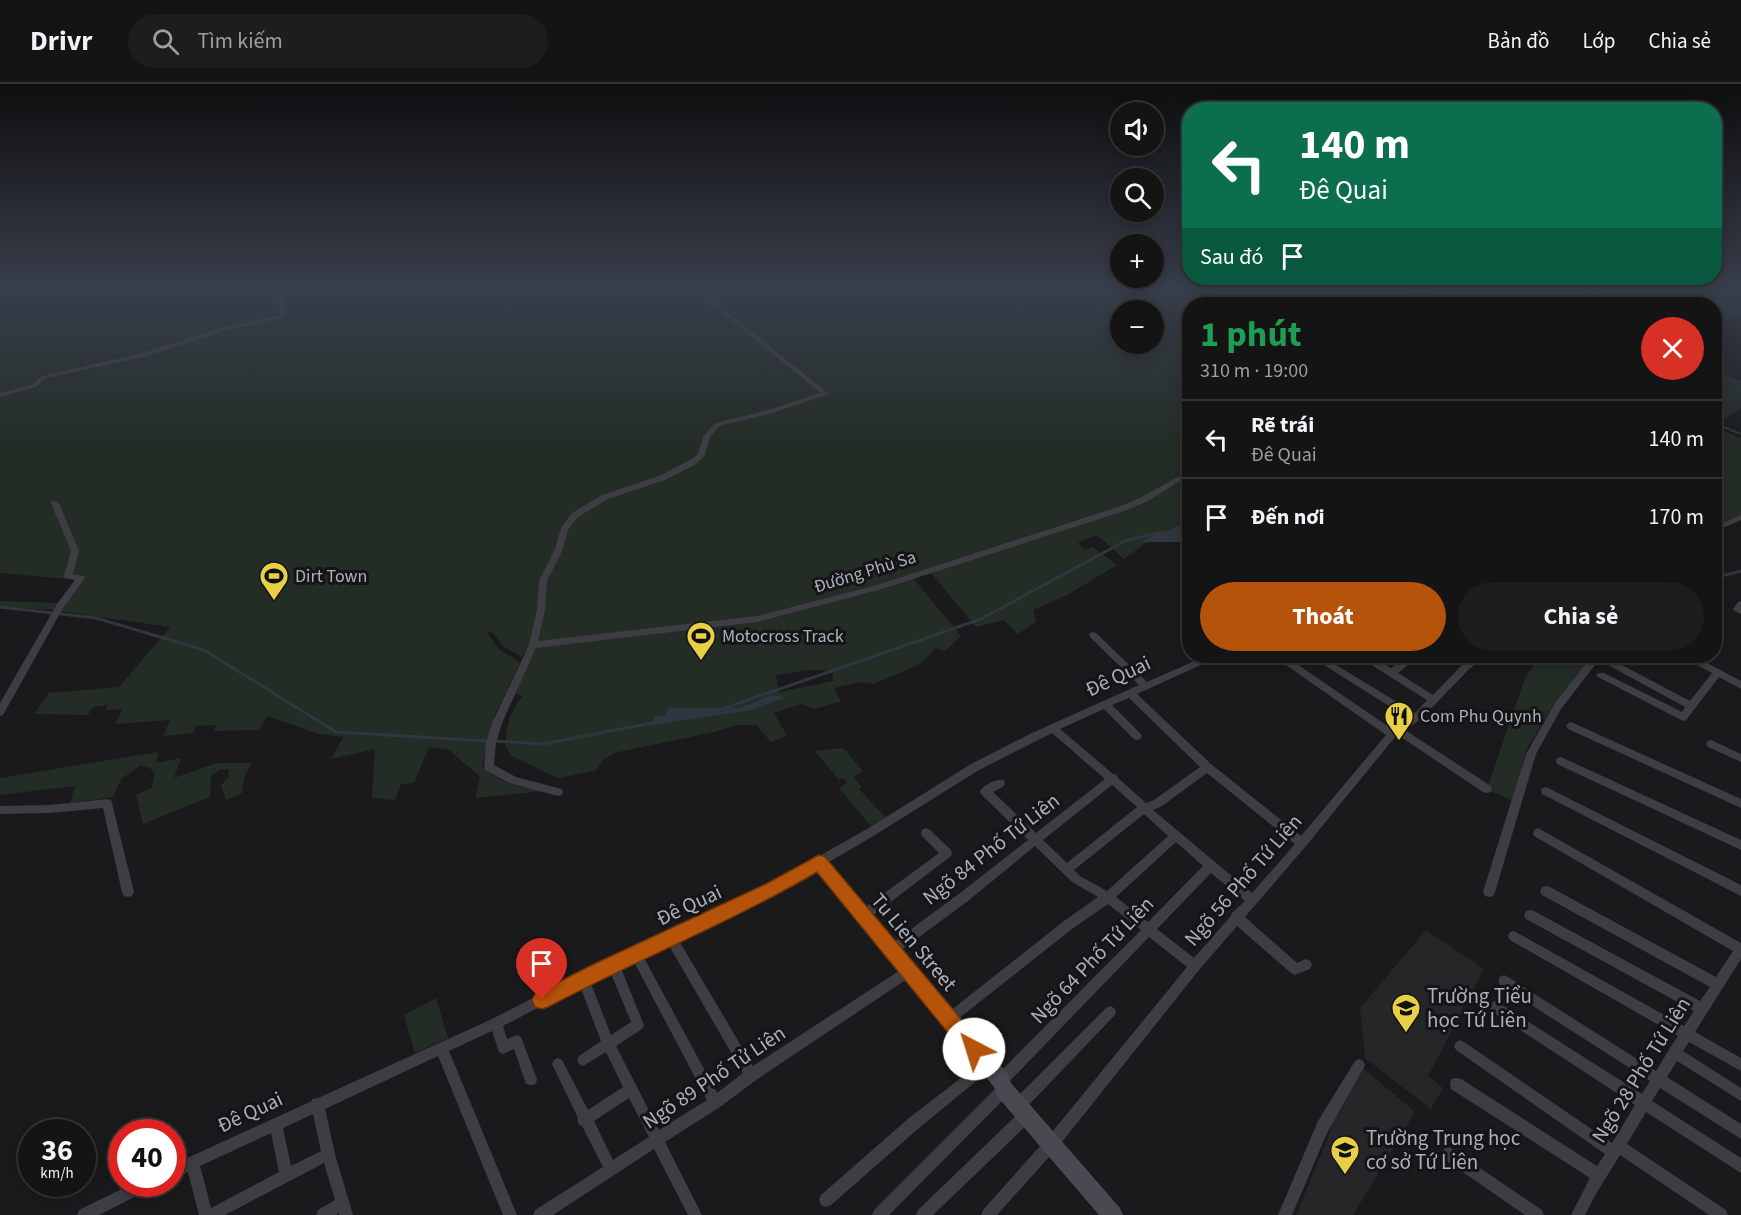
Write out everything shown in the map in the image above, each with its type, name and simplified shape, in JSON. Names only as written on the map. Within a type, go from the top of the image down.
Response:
[{"type":"street","points":[[0,395],[34,386],[44,377],[141,356],[184,342]]},
{"type":"street","points":[[558,792],[521,784],[499,776],[489,767],[491,743],[497,723],[533,645],[541,610],[543,581],[559,549],[564,530],[575,515],[605,497],[662,478],[693,462],[701,455],[707,436],[717,424],[767,413],[826,394],[761,342]]},
{"type":"street","name":"Đường Phù Sa","points":[[533,645],[757,619],[836,600],[1121,509],[1143,500],[1182,477]]},
{"type":"street","points":[[0,712],[60,606],[81,578],[68,576],[75,551],[55,503]]},
{"type":"street","points":[[1722,526],[1741,518]]},
{"type":"street","points":[[1741,604],[1737,609],[1741,611]]},
{"type":"street","points":[[1093,635],[1146,686]]},
{"type":"street","name":"Đê Quai","points":[[186,1166],[496,1023],[613,963],[772,889],[975,767],[1105,704],[1197,663]]},
{"type":"street","points":[[1289,663],[1322,687],[1487,789]]},
{"type":"street","points":[[1375,663],[1434,700]]},
{"type":"street","points":[[1391,673],[1405,663]]},
{"type":"street","name":"Ngõ 56 Phố Tứ Liên","points":[[988,1215],[1053,1142],[1195,966],[1395,732],[1415,718],[1470,663]]},
{"type":"street","points":[[1488,892],[1531,754],[1558,706],[1592,663]]},
{"type":"street","points":[[1701,663],[1741,685]]},
{"type":"street","points":[[1613,664],[1692,706]]},
{"type":"street","points":[[1330,665],[1415,718]]},
{"type":"street","points":[[1601,675],[1683,717],[1718,672]]},
{"type":"street","points":[[1130,693],[1207,767],[1302,843]]},
{"type":"street","points":[[1105,704],[1137,736]]},
{"type":"street","points":[[1571,726],[1741,804]]},
{"type":"street","points":[[1054,729],[1113,778],[1210,867],[1251,899]]},
{"type":"street","points":[[1711,744],[1741,758]]},
{"type":"street","points":[[1561,761],[1741,845]]},
{"type":"street","points":[[1067,869],[1139,811],[1148,809],[1207,767]]},
{"type":"street","name":"Ngõ 84 Phố Tứ Liên","points":[[892,950],[964,897],[1113,778]]},
{"type":"street","points":[[1000,783],[985,791],[1076,879],[1108,897],[1195,966]]},
{"type":"street","points":[[1546,791],[1741,891]]},
{"type":"street","points":[[0,810],[50,809],[107,803],[128,892]]},
{"type":"street","points":[[863,916],[947,853],[926,833]]},
{"type":"street","points":[[1538,833],[1739,954]]},
{"type":"street","points":[[949,1019],[1068,925],[1108,897],[1176,835]]},
{"type":"street","name":"Tu Lien Street","points":[[819,862],[1113,1215]]},
{"type":"street","name":"Ngõ 64 Phố Tứ Liên","points":[[879,1215],[1210,867]]},
{"type":"street","points":[[1546,891],[1716,984]]},
{"type":"street","points":[[1530,915],[1702,1009]]},
{"type":"street","points":[[1236,917],[1295,969],[1306,964]]},
{"type":"street","points":[[1514,936],[1741,1065]]},
{"type":"street","points":[[670,937],[751,1075]]},
{"type":"street","points":[[635,953],[714,1102]]},
{"type":"street","name":"Ngõ 28 Phố Tứ Liên","points":[[1582,1213],[1598,1175],[1642,1102],[1716,984],[1739,954]]},
{"type":"street","points":[[583,1060],[638,1025],[613,963]]},
{"type":"street","name":"Ngõ 89 Phố Tử Liên","points":[[540,1215],[714,1102],[909,970]]},
{"type":"street","points":[[583,978],[608,1043],[695,1215]]},
{"type":"street","points":[[1504,981],[1741,1132]]},
{"type":"street","points":[[1495,1006],[1741,1166]]},
{"type":"street","points":[[923,1215],[1024,1109],[1110,1012]]},
{"type":"street","points":[[496,1023],[503,1048],[517,1041],[531,1079]]},
{"type":"street","points":[[1460,1046],[1615,1149],[1721,1215]]},
{"type":"street","points":[[441,1048],[510,1215]]},
{"type":"street","points":[[1674,1052],[1741,1095]]},
{"type":"street","points":[[558,1064],[584,1120],[611,1169]]},
{"type":"street","points":[[826,1200],[914,1123],[987,1065]]},
{"type":"street","points":[[1285,1215],[1323,1126],[1359,1065]]},
{"type":"street","points":[[1456,1084],[1598,1175]]},
{"type":"street","points":[[584,1120],[632,1089]]},
{"type":"street","points":[[317,1104],[343,1209],[323,1215]]},
{"type":"street","points":[[276,1124],[286,1176]]},
{"type":"street","points":[[211,1215],[328,1154]]},
{"type":"street","points":[[1449,1154],[1537,1215]]},
{"type":"street","points":[[192,1163],[206,1215]]},
{"type":"street","points":[[84,1215],[119,1197]]},
{"type":"shaded area","points":[[0,342],[1110,342],[1110,354],[1164,354],[1164,342],[1182,342],[1182,524],[1158,534],[1124,559],[1097,535],[1078,543],[1085,549],[1093,547],[1117,565],[1067,595],[1033,610],[1036,622],[1018,634],[1004,620],[976,627],[931,573],[913,578],[961,636],[945,651],[935,648],[920,664],[874,684],[862,682],[834,688],[841,701],[815,709],[802,704],[774,713],[787,736],[771,742],[756,725],[735,725],[714,732],[614,753],[604,759],[595,771],[557,778],[512,756],[505,747],[510,720],[523,696],[513,693],[527,649],[522,657],[503,646],[492,632],[487,632],[499,649],[520,663],[495,715],[482,766],[504,781],[546,791],[475,798],[480,777],[449,750],[429,747],[414,783],[401,784],[395,800],[372,798],[375,749],[331,759],[343,737],[319,734],[267,716],[259,730],[214,731],[216,725],[196,726],[193,733],[163,736],[170,720],[115,724],[123,709],[106,710],[108,705],[93,707],[88,715],[34,714],[49,693],[119,687],[170,627],[59,611],[81,580],[0,573]],"holes":[[[809,670],[832,670],[833,681],[779,692],[776,675]],[[785,697],[753,710],[654,725],[653,717],[665,715],[668,708],[738,708],[757,700]]]},
{"type":"shaded area","points":[[1722,373],[1741,381],[1741,408],[1722,421]]},
{"type":"shaded area","points":[[1722,430],[1741,438],[1741,518],[1722,526]]},
{"type":"shaded area","points":[[1182,524],[1182,542],[1140,542]]},
{"type":"shaded area","points":[[0,601],[61,603],[56,610],[0,607]]},
{"type":"shaded area","points":[[1535,663],[1591,663],[1554,704],[1526,750],[1513,801],[1487,789],[1525,678]]},
{"type":"shaded area","points":[[771,695],[786,697],[753,710],[654,725],[653,717],[665,715],[668,708],[738,708]]},
{"type":"shaded area","points":[[843,748],[863,771],[853,777],[862,787],[859,789],[886,818],[871,826],[839,788],[847,783],[843,778],[839,780],[815,751]]},
{"type":"shaded area","points":[[158,752],[156,763],[181,758],[174,778],[217,763],[252,763],[244,778],[242,793],[226,800],[221,785],[229,777],[228,770],[220,769],[211,776],[210,797],[143,824],[136,795],[152,788],[155,774],[150,768],[140,766],[121,779],[113,797],[70,803],[75,786],[0,795],[0,778]]},
{"type":"shaded area","name":"Trường Tiểu học Tứ Liên","points":[[1426,930],[1484,969],[1428,1076],[1443,1088],[1431,1109],[1365,1058],[1360,1008]]},
{"type":"shaded area","points":[[546,961],[558,985],[543,994],[532,969]]},
{"type":"shaded area","points":[[436,998],[448,1038],[415,1053],[404,1015]]},
{"type":"shaded area","name":"Trường Trung học cơ sở Tứ Liên","points":[[1363,1068],[1415,1112],[1353,1215],[1296,1215],[1328,1138],[1333,1118]]},
{"type":"waterway","points":[[1722,426],[1741,434]]},
{"type":"waterway","points":[[722,709],[981,619],[1127,540],[1163,532]]},
{"type":"waterway","points":[[1722,576],[1741,571]]},
{"type":"waterway","points":[[0,607],[96,618],[204,650],[336,732],[488,741]]},
{"type":"waterway","points":[[495,741],[543,744],[657,722]]},
{"type":"place","name":"Dirt Town","points":[[274,602]]},
{"type":"place","name":"Motocross Track","points":[[701,662]]},
{"type":"place","name":"Com Phu Quynh","points":[[1399,742]]},
{"type":"place","name":"Trường Tiểu học Tứ Liên","points":[[1406,1034]]},
{"type":"place","name":"Trường Trung học cơ sở Tứ Liên","points":[[1345,1176]]},
{"type":"route","points":[[542,1000],[772,889],[819,862],[974,1049]]}]
